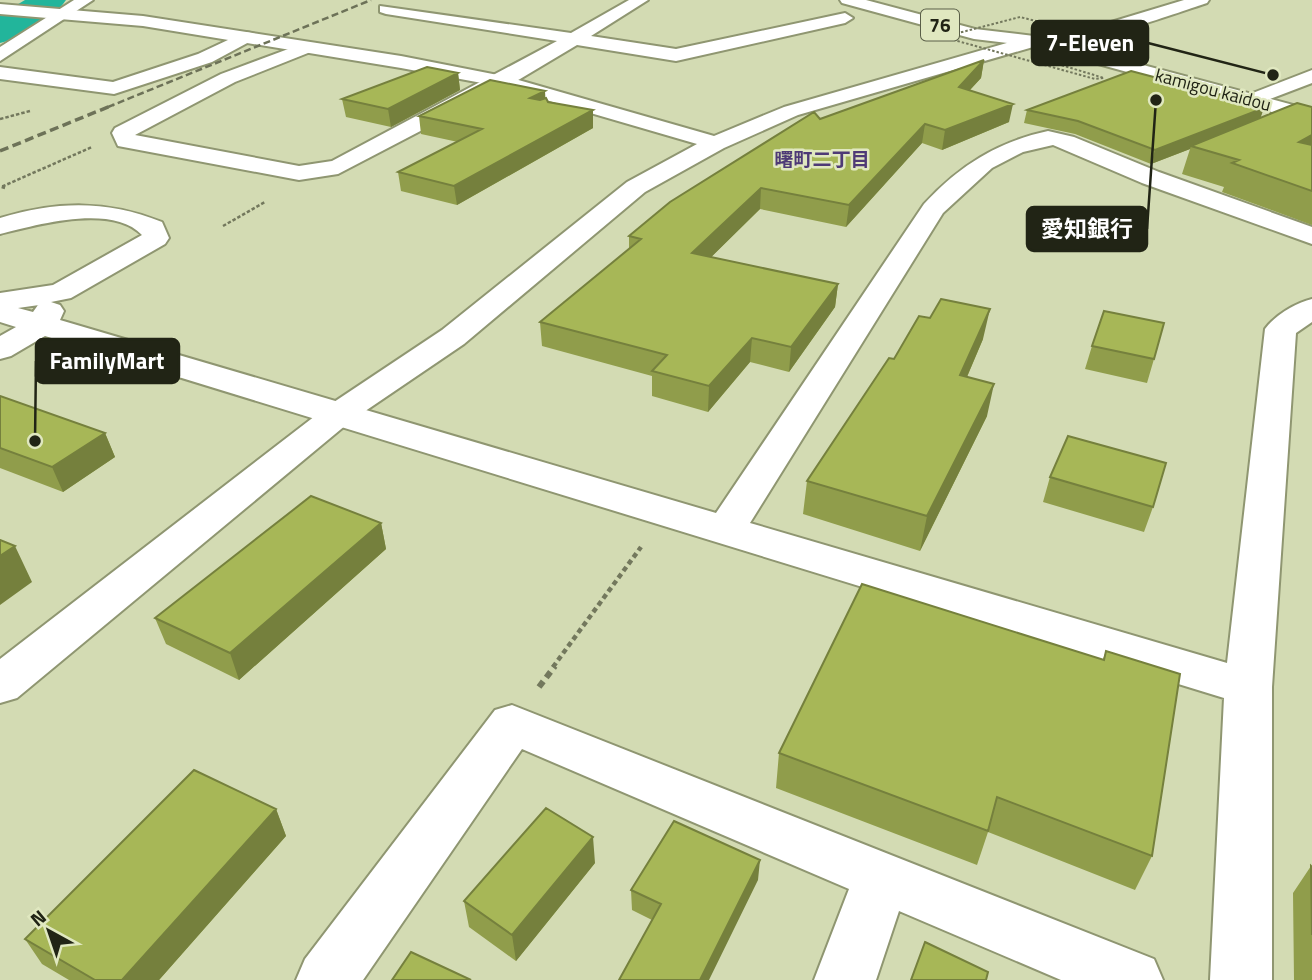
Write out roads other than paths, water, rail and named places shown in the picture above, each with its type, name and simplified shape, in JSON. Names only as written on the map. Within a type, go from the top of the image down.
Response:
[{"type":"street","points":[[0,55],[69,13],[85,0]]},
{"type":"street","points":[[405,0],[386,9],[686,55],[845,18],[812,6]]},
{"type":"street","name":"76","points":[[848,0],[974,34],[1034,41]]},
{"type":"street","name":"76","points":[[901,0],[1004,26],[1034,41]]},
{"type":"street","points":[[1094,14],[1145,0]]},
{"type":"street","points":[[0,685],[340,413],[453,337],[636,187],[716,142],[791,111],[1034,41],[1079,37],[1201,0]]},
{"type":"street","points":[[610,1],[637,2]]},
{"type":"street","points":[[307,47],[228,78],[123,132],[126,141],[299,173],[338,167],[576,40],[637,2]]},
{"type":"street","points":[[4,9],[69,13],[245,37],[501,81],[716,142]]},
{"type":"street","points":[[1034,41],[1043,28],[1068,21]]},
{"type":"street","points":[[0,73],[114,88],[205,58],[245,37]]},
{"type":"street","name":"kamigou kaidou","points":[[1034,41],[1306,115]]},
{"type":"street","points":[[1252,100],[1312,76]]},
{"type":"street","points":[[1268,127],[1306,115]]},
{"type":"street","points":[[726,528],[933,209],[956,182],[1025,144],[1051,137],[1148,177],[1312,236]]},
{"type":"street","points":[[1148,177],[1184,162]]},
{"type":"street","points":[[0,226],[33,215],[74,209],[138,220],[153,228],[156,238],[143,248],[61,292],[0,302]]},
{"type":"street","points":[[0,349],[44,323],[61,292]]},
{"type":"street","points":[[1241,980],[1248,687],[1281,329],[1312,307]]},
{"type":"street","points":[[0,312],[44,323],[1248,687]]},
{"type":"street","points":[[327,980],[512,724],[1132,980]]},
{"type":"street","points":[[845,980],[882,876]]},
{"type":"waterway","points":[[0,31],[30,15],[48,0]]},
{"type":"railway","points":[[108,107],[371,0]]},
{"type":"railway","points":[[0,151],[113,105]]},
{"type":"place","name":"7-Eleven","points":[[1273,75]]},
{"type":"place","name":"愛知銀行","points":[[1156,100]]},
{"type":"place","name":"FamilyMart","points":[[35,441]]},
{"type":"district","name":"曙町二丁目","points":[[822,159]]}]
